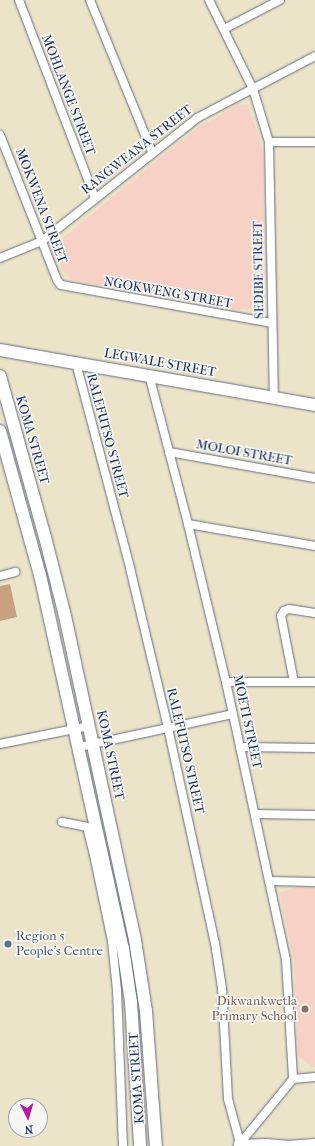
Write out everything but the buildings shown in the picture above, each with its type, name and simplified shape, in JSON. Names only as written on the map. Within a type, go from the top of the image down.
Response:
[{"type":"main road","name":"LEGWALE STREET","points":[[0,350],[76,362],[315,405]]},
{"type":"main road","name":"KOMA STREET","points":[[1,384],[51,560],[89,726],[142,975],[156,1146]]},
{"type":"main road","name":"KOMA STREET","points":[[0,431],[40,575],[123,948],[133,1034],[140,1146]]},
{"type":"street","name":"MOHLANGE STREET","points":[[19,0],[95,198]]},
{"type":"street","points":[[90,0],[152,152]]},
{"type":"street","name":"SEDIBE STREET","points":[[209,0],[253,89],[269,142],[274,397]]},
{"type":"street","points":[[224,29],[280,0]]},
{"type":"street","name":"RANGWEANA STREET","points":[[0,258],[42,241],[152,152],[197,118],[315,56]]},
{"type":"street","name":"MOKWENA STREET","points":[[0,135],[57,280],[61,285]]},
{"type":"street","points":[[269,142],[315,142]]},
{"type":"street","name":"NGOKWENG STREET","points":[[61,285],[272,323]]},
{"type":"street","name":"RALEFUTSO STREET","points":[[76,362],[130,568],[168,728],[219,966],[227,1095],[238,1145]]},
{"type":"street","name":"MOETI STREET","points":[[149,375],[188,524],[226,682],[286,960],[294,1079]]},
{"type":"street","name":"MOLOI STREET","points":[[169,452],[315,478]]},
{"type":"street","points":[[188,524],[315,546]]},
{"type":"street","points":[[0,576],[15,572]]},
{"type":"street","points":[[294,682],[281,616],[284,611],[289,609],[315,613]]},
{"type":"street","points":[[226,682],[315,682]]},
{"type":"street","points":[[79,747],[233,714]]},
{"type":"street","points":[[0,744],[89,726]]},
{"type":"street","points":[[240,747],[315,748]]},
{"type":"street","points":[[255,814],[315,815]]},
{"type":"street","points":[[62,822],[87,827],[112,941],[116,990],[123,1146]]},
{"type":"street","points":[[269,881],[315,882]]},
{"type":"street","points":[[238,1145],[294,1079],[315,1077]]},
{"type":"street","points":[[238,1145],[287,1145],[315,1143]]},
{"type":"shaded area","points":[[247,104],[260,139],[263,155],[265,301],[251,309],[238,310],[72,280],[63,271],[53,246],[198,127],[239,105]]},
{"type":"shaded area","name":"Dikwankwetla Primary School","points":[[296,887],[315,887],[315,1067],[311,1067],[298,1055],[294,963],[280,893]]},
{"type":"place","name":"Region 5 People's Centre","points":[[8,944]]},
{"type":"place","name":"Dikwankwetla Primary School","points":[[305,1009]]}]
